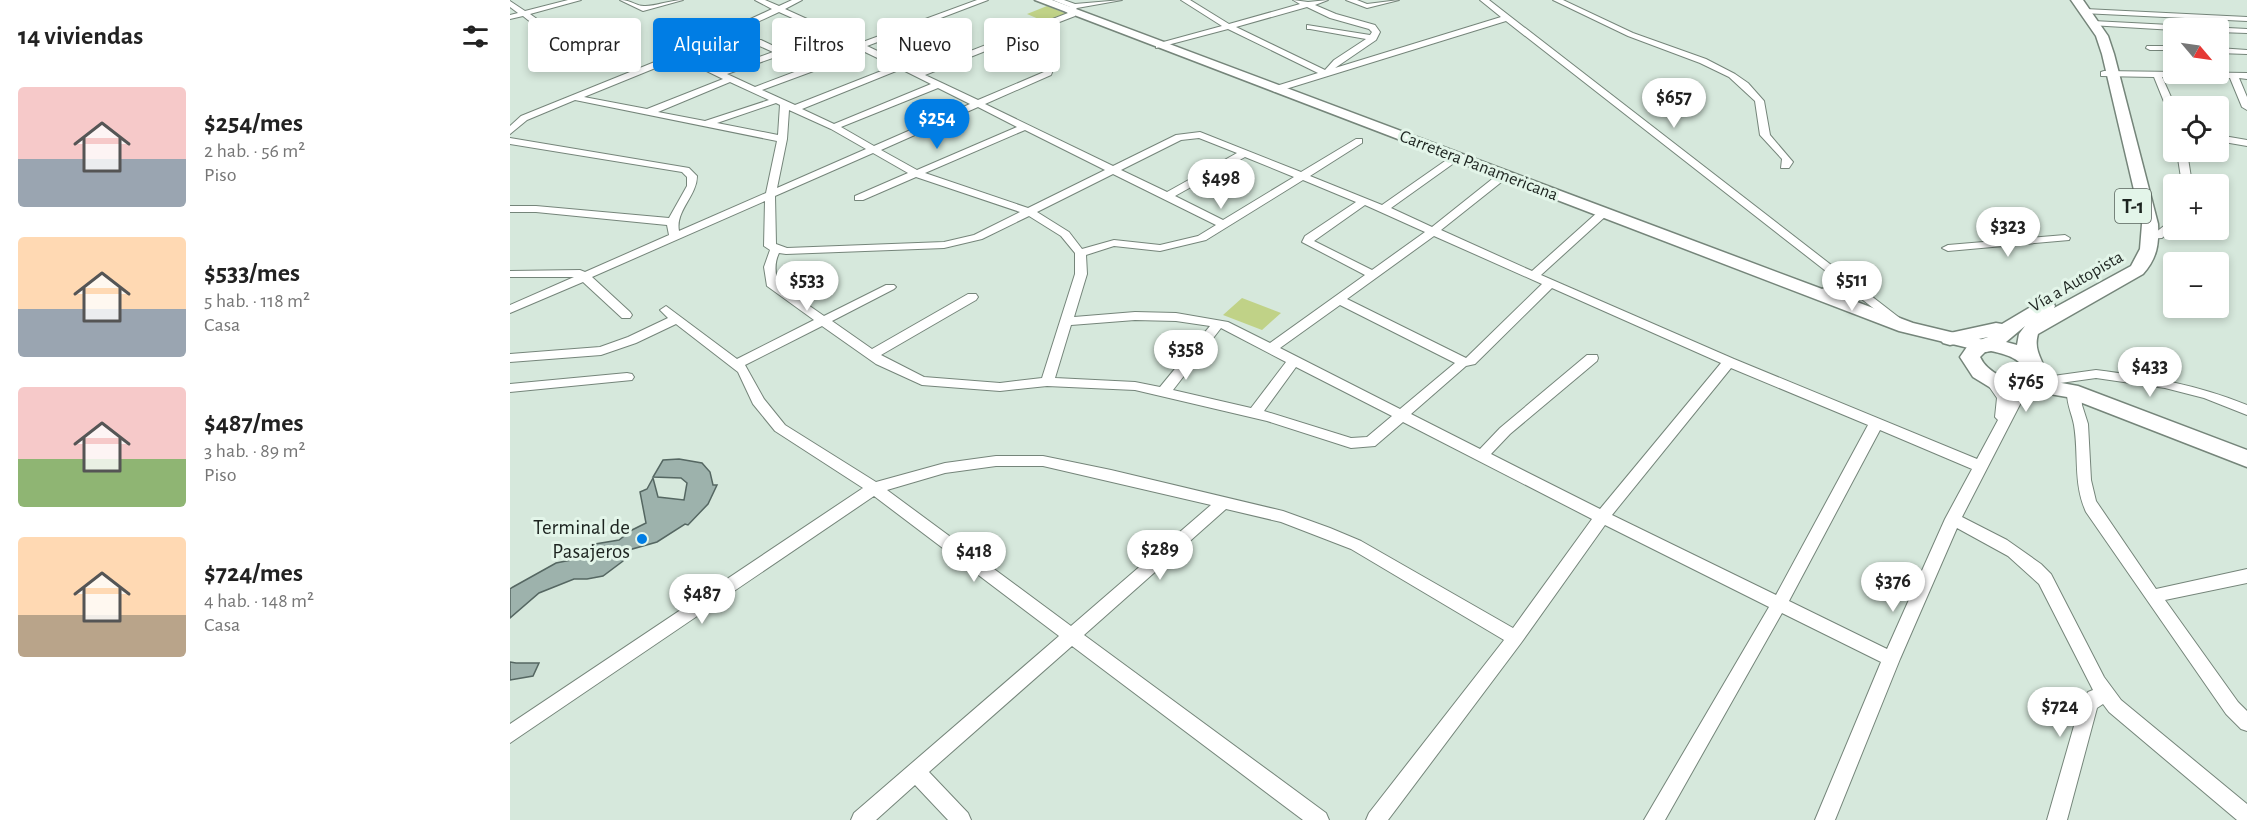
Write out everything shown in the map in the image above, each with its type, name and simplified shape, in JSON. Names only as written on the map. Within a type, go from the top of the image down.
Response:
[{"type":"main road","name":"Carretera Panamericana","points":[[1041,0],[1068,8],[1159,46],[1458,156],[1887,320],[1950,339],[2007,348],[2029,374]]},
{"type":"main road","name":"Vía a Autopista","points":[[2029,374],[2027,334],[2034,327],[2137,270],[2147,259],[2150,237],[2150,224],[2110,75],[2092,34],[2069,0]]},
{"type":"main road","name":"Vía a Autopista","points":[[1988,345],[2011,326],[2116,269],[2133,254],[2137,221],[2110,75],[2102,36],[2085,11]]},
{"type":"main road","points":[[1819,295],[1837,291],[1837,280]]},
{"type":"main road","points":[[1950,339],[2011,326]]},
{"type":"main road","name":"Carretera Panamericana","points":[[1912,329],[1974,366],[1991,379]]},
{"type":"main road","name":"T-1","points":[[1974,366],[1971,353],[1988,345]]},
{"type":"main road","points":[[1991,379],[2007,384],[2029,374],[2247,459]]},
{"type":"street","points":[[510,17],[577,0]]},
{"type":"street","points":[[624,0],[643,9],[679,0]]},
{"type":"street","points":[[759,0],[798,18]]},
{"type":"street","points":[[760,18],[798,0]]},
{"type":"street","points":[[865,46],[984,0]]},
{"type":"street","points":[[1048,18],[1068,8],[1118,0]]},
{"type":"street","points":[[1185,0],[1227,26],[1326,74]]},
{"type":"street","points":[[1297,0],[1333,16],[1372,27],[1376,32],[1363,48],[1330,67],[1326,74]]},
{"type":"street","points":[[1159,46],[1324,0]]},
{"type":"street","points":[[1350,0],[1367,6],[1395,0]]},
{"type":"street","points":[[1557,0],[1643,40],[1684,54],[1738,79],[1759,99],[1766,137],[1787,159],[1785,166]]},
{"type":"street","points":[[1481,1],[1887,320]]},
{"type":"street","points":[[510,3],[530,18]]},
{"type":"street","points":[[2085,11],[2101,3]]},
{"type":"street","points":[[2085,11],[2247,19]]},
{"type":"street","points":[[2085,11],[2247,31]]},
{"type":"street","points":[[1276,89],[1503,19]]},
{"type":"street","points":[[1503,19],[1912,329]]},
{"type":"street","points":[[1310,27],[1373,38]]},
{"type":"street","points":[[2150,48],[2163,48]]},
{"type":"street","points":[[917,75],[984,49]]},
{"type":"street","points":[[2229,51],[2247,52]]},
{"type":"street","points":[[719,74],[772,55]]},
{"type":"street","points":[[510,118],[524,118],[653,65]]},
{"type":"street","points":[[715,72],[834,128],[917,174],[1030,212],[1065,234],[1080,253],[1081,274],[1047,382]]},
{"type":"street","points":[[755,90],[800,72]]},
{"type":"street","points":[[703,124],[784,105],[883,72]]},
{"type":"street","points":[[912,72],[1224,225]]},
{"type":"street","points":[[510,309],[770,197],[1048,72]]},
{"type":"street","points":[[2110,75],[2247,76]]},
{"type":"street","points":[[2157,75],[2167,96]]},
{"type":"street","points":[[2233,75],[2244,94],[2247,107]]},
{"type":"street","points":[[645,113],[730,79]]},
{"type":"street","points":[[834,128],[937,85]]},
{"type":"street","points":[[576,98],[782,139]]},
{"type":"street","points":[[784,105],[782,139],[770,197],[770,246],[776,249],[944,245],[978,237],[1186,135],[1206,137],[1383,209],[1729,362],[1980,466]]},
{"type":"street","points":[[510,131],[524,118]]},
{"type":"street","points":[[859,198],[1025,127]]},
{"type":"street","points":[[2229,140],[2247,143]]},
{"type":"street","points":[[510,141],[685,170],[692,176],[692,186],[672,222],[675,238]]},
{"type":"street","points":[[1080,253],[1114,243],[1160,248],[1202,238],[1359,141]]},
{"type":"street","points":[[1166,197],[1245,153]]},
{"type":"street","points":[[1383,209],[1458,156]]},
{"type":"street","points":[[1271,349],[1432,232],[1505,174]]},
{"type":"street","points":[[1364,201],[1310,238],[1308,242],[1374,274]]},
{"type":"street","points":[[510,209],[536,209],[672,222]]},
{"type":"street","points":[[1534,275],[1603,213]]},
{"type":"street","points":[[2150,237],[2158,236],[2163,231]]},
{"type":"street","points":[[1948,248],[2065,238]]},
{"type":"street","points":[[776,249],[772,255],[768,275],[773,286],[872,354],[922,381],[1000,387],[1047,382],[1135,386],[1255,413],[1351,443],[1370,442],[1464,362],[1470,361],[1550,283]]},
{"type":"street","points":[[510,274],[580,273],[626,315]]},
{"type":"street","points":[[737,364],[890,286]]},
{"type":"street","points":[[872,354],[972,297]]},
{"type":"street","points":[[1340,300],[1464,362]]},
{"type":"street","points":[[510,358],[601,351],[632,340],[671,315],[743,370],[758,400],[780,428],[874,488],[1319,820]]},
{"type":"street","points":[[1067,321],[1135,316],[1176,317],[1218,324],[1402,413],[1602,517],[1891,659]]},
{"type":"street","points":[[1164,392],[1218,324]]},
{"type":"street","points":[[1482,455],[1513,424],[1593,358]]},
{"type":"street","points":[[1255,413],[1294,360]]},
{"type":"street","points":[[1376,820],[1515,638],[1602,517],[1729,362]]},
{"type":"street","points":[[1825,820],[1891,659],[1953,519],[2029,374]]},
{"type":"street","points":[[2247,410],[2207,394],[2096,374],[2066,388],[2073,399],[2081,425],[2083,480],[2087,500],[2108,535],[2232,708],[2247,723]]},
{"type":"street","points":[[510,388],[627,377]]},
{"type":"street","points":[[1991,379],[2004,398],[2001,425]]},
{"type":"street","points":[[1654,820],[1779,604],[1876,424]]},
{"type":"street","points":[[510,734],[874,488],[962,465],[1028,460],[1111,475],[1284,517],[1356,545],[1515,638]]},
{"type":"street","points":[[861,820],[1224,502]]},
{"type":"street","points":[[1953,519],[2007,547],[2045,579],[2105,695],[2125,715],[2247,816]]},
{"type":"street","points":[[2152,596],[2247,576]]},
{"type":"street","points":[[2057,820],[2089,705],[2094,698],[2105,695]]},
{"type":"street","points":[[916,772],[961,820]]},
{"type":"green space","points":[[1047,6],[1067,14],[1056,18],[1036,18],[1027,14]]},
{"type":"green space","points":[[1242,298],[1281,313],[1262,330],[1223,315]]},
{"type":"building","name":"Terminal de Pasajeros","points":[[679,459],[702,463],[710,472],[713,485],[717,485],[708,504],[688,525],[685,524],[657,542],[629,550],[623,561],[603,576],[574,579],[539,593],[510,618],[510,589],[556,563],[576,559],[595,544],[619,540],[646,523],[640,492],[647,489],[653,478],[658,497],[684,500],[687,483],[681,478],[653,477],[663,460]]},
{"type":"building","points":[[510,662],[539,663],[533,676],[510,680]]},
{"type":"place","name":"Terminal de Pasajeros","points":[[642,539]]}]
